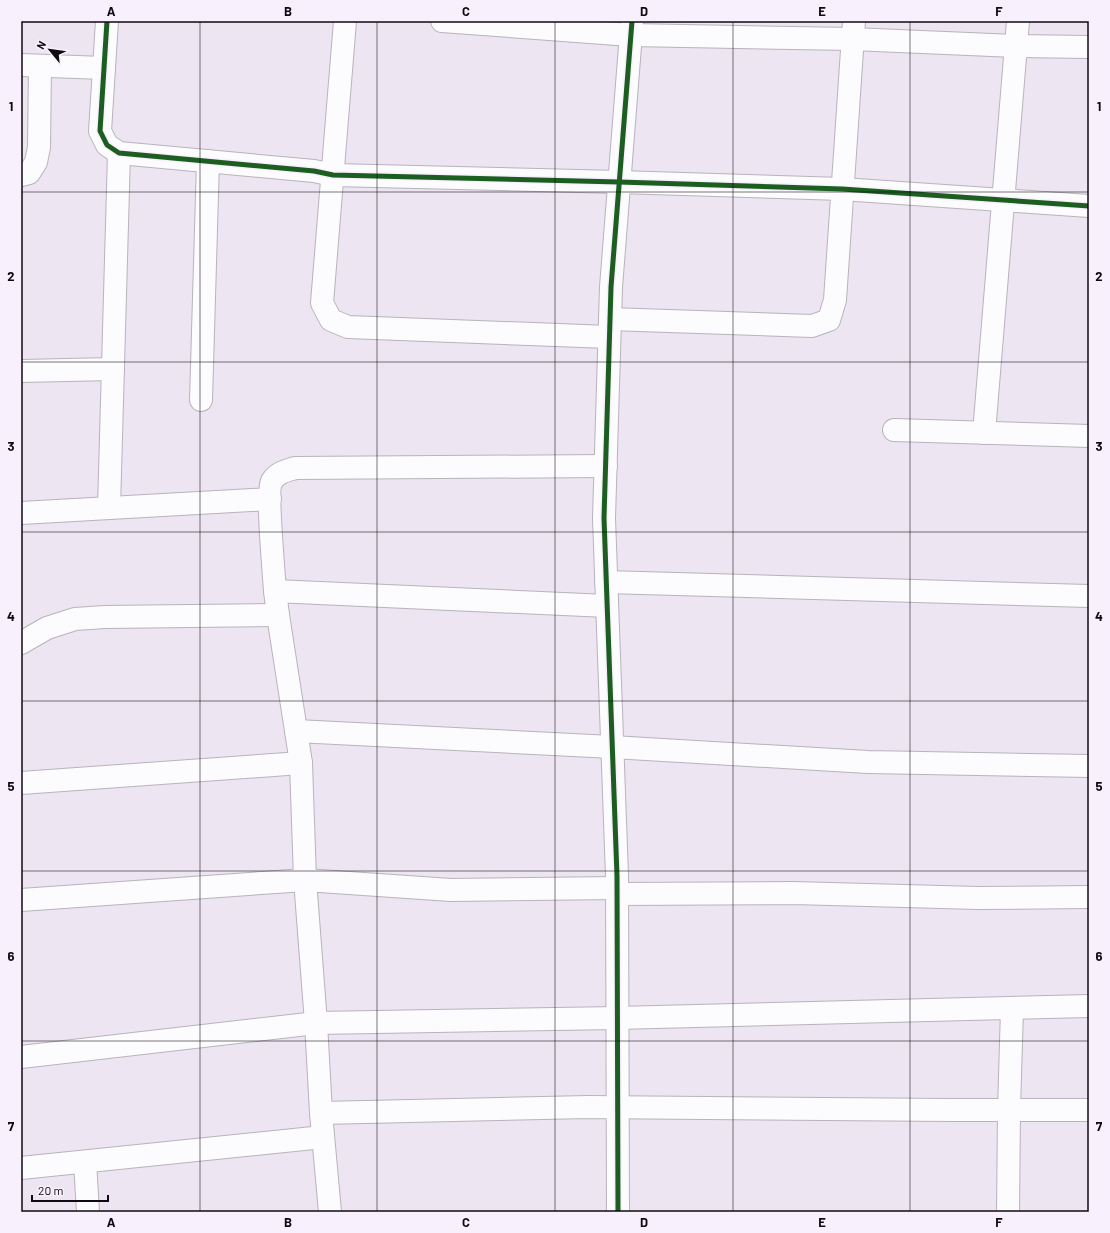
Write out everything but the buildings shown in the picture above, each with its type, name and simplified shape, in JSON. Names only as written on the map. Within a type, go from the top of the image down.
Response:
[{"type":"street","points":[[107,21],[100,131],[107,145],[119,153],[314,171],[333,175],[619,182],[842,190],[1089,206]]},
{"type":"street","points":[[345,21],[322,302],[331,320],[348,327],[610,328],[812,326],[828,320],[835,300],[853,30]]},
{"type":"street","points":[[442,21],[631,28],[853,30],[1016,46],[1089,47]]},
{"type":"street","points":[[984,433],[1002,200],[1018,21]]},
{"type":"street","points":[[618,1212],[617,891],[604,518],[611,287],[631,28]]},
{"type":"street","points":[[21,176],[29,173],[36,162],[39,147],[31,65],[104,68]]},
{"type":"street","points":[[110,508],[119,153]]},
{"type":"street","points":[[201,400],[208,161]]},
{"type":"street","points":[[21,371],[113,369]]},
{"type":"street","points":[[894,430],[1089,436]]},
{"type":"street","points":[[330,1212],[321,1113],[305,880],[301,763],[275,591],[270,499],[271,482],[279,473],[295,468],[606,466]]},
{"type":"street","points":[[21,513],[270,499]]},
{"type":"street","points":[[606,582],[1089,596]]},
{"type":"street","points":[[275,591],[607,606]]},
{"type":"street","points":[[21,643],[47,628],[75,619],[105,617],[278,615]]},
{"type":"street","points":[[296,731],[868,762],[1089,766]]},
{"type":"street","points":[[21,783],[301,763]]},
{"type":"street","points":[[21,900],[305,880],[451,890],[617,891],[978,898],[1089,897]]},
{"type":"street","points":[[21,1057],[316,1023],[617,1018],[1089,1006]]},
{"type":"street","points":[[1008,1212],[1012,1009]]},
{"type":"street","points":[[321,1113],[588,1107],[1089,1110]]},
{"type":"street","points":[[21,1168],[323,1137]]},
{"type":"street","points":[[85,1162],[88,1212]]},
{"type":"cycle path","points":[[107,21],[100,131],[107,145],[119,153],[314,171],[333,175],[842,189],[1089,206]]},
{"type":"cycle path","points":[[618,1212],[617,876],[604,518],[611,287],[632,21]]}]
